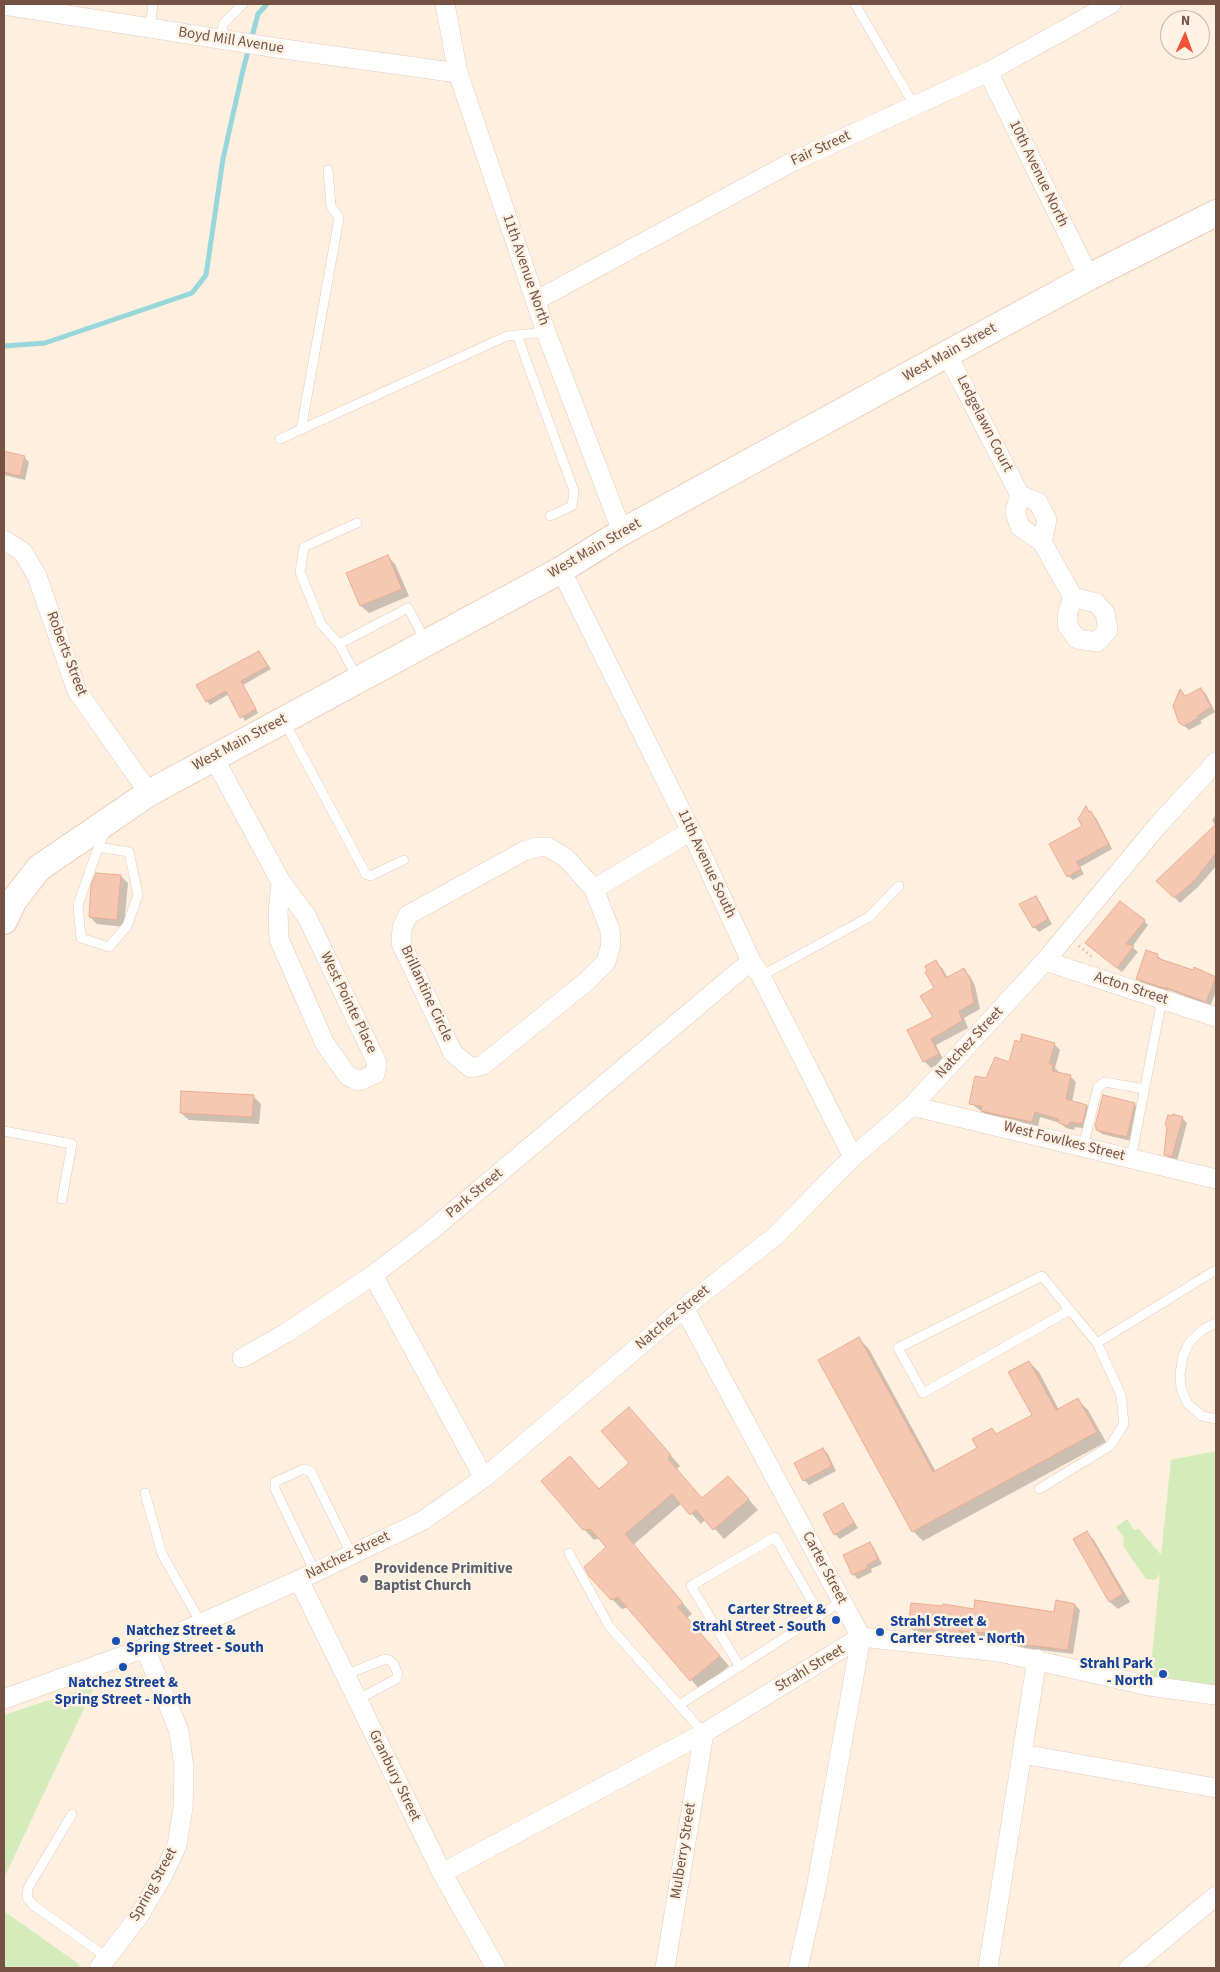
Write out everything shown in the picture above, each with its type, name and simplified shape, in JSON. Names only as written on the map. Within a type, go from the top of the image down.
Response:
[{"type":"main road","name":"West Main Street","points":[[4,921],[14,900],[39,868],[149,793],[561,570],[622,532],[1089,277],[1216,213]]},
{"type":"main road","points":[[4,893],[39,868]]},
{"type":"street","name":"Fair Street","points":[[536,301],[794,161],[988,72],[1111,4]]},
{"type":"street","name":"Boyd Mill Avenue","points":[[4,5],[277,48],[458,73]]},
{"type":"street","name":"11th Avenue North","points":[[450,6],[458,73],[546,332],[622,532]]},
{"type":"street","name":"10th Avenue North","points":[[988,72],[1089,277]]},
{"type":"street","name":"Ledgelawn Court","points":[[948,354],[1020,494]]},
{"type":"street","points":[[1042,542],[1047,520],[1038,502],[1020,494],[1014,512],[1020,527],[1042,542],[1073,597]]},
{"type":"street","name":"Roberts Street","points":[[4,540],[23,552],[37,576],[77,691],[149,793]]},
{"type":"street","name":"11th Avenue South","points":[[561,570],[691,831],[751,961],[761,976],[853,1157]]},
{"type":"street","name":"West Pointe Place","points":[[214,758],[282,882],[307,917],[377,1063],[375,1074],[360,1081],[348,1076],[325,1044],[279,939],[278,912],[282,882]]},
{"type":"street","name":"Natchez Street","points":[[4,1699],[145,1648],[307,1576],[422,1521],[484,1478],[684,1308],[774,1237],[853,1157],[912,1106],[1045,960],[1159,824],[1216,762]]},
{"type":"street","points":[[594,890],[691,831]]},
{"type":"street","name":"Brillantine Circle","points":[[538,847],[548,847],[566,858],[594,890],[610,930],[611,944],[606,962],[586,981],[483,1065],[471,1068],[453,1052],[401,942],[402,928],[408,916],[524,852],[538,847]]},
{"type":"street","name":"Acton Street","points":[[1045,960],[1216,1017]]},
{"type":"street","name":"Park Street","points":[[242,1358],[286,1333],[373,1275],[428,1233],[751,961]]},
{"type":"street","name":"West Fowlkes Street","points":[[912,1106],[1216,1179]]},
{"type":"street","points":[[373,1275],[484,1478]]},
{"type":"street","name":"Carter Street","points":[[684,1308],[861,1637]]},
{"type":"street","name":"Granbury Street","points":[[307,1576],[345,1675],[357,1700],[442,1874],[496,1968]]},
{"type":"street","points":[[798,1968],[816,1889],[861,1637]]},
{"type":"street","name":"Strahl Street","points":[[442,1874],[704,1733],[861,1637],[999,1652],[1037,1659],[1149,1686],[1216,1695]]},
{"type":"street","name":"Spring Street","points":[[104,1963],[139,1916],[163,1875],[177,1844],[183,1808],[184,1768],[179,1731],[145,1648]]},
{"type":"street","points":[[988,1968],[1037,1659]]},
{"type":"street","name":"Mulberry Street","points":[[664,1968],[704,1733]]},
{"type":"street","points":[[1022,1754],[1216,1788]]},
{"type":"street","points":[[1129,1968],[1216,1896]]},
{"type":"lane","points":[[150,28],[154,4]]},
{"type":"lane","points":[[225,40],[223,24],[243,4]]},
{"type":"lane","points":[[855,4],[914,105]]},
{"type":"lane","points":[[301,430],[340,218],[332,206],[328,170]]},
{"type":"lane","points":[[280,439],[507,336],[546,332]]},
{"type":"lane","points":[[517,335],[574,492],[572,506],[550,516]]},
{"type":"lane","points":[[357,524],[304,547],[300,572],[321,624],[339,644],[358,680]]},
{"type":"lane","points":[[339,644],[408,608],[426,643]]},
{"type":"lane","points":[[284,720],[366,874],[370,876],[404,860]]},
{"type":"lane","points":[[98,847],[129,852],[138,895],[127,926],[109,947],[81,938],[78,905],[98,847],[108,821]]},
{"type":"lane","points":[[761,976],[868,917],[899,886]]},
{"type":"lane","points":[[1131,1159],[1162,999]]},
{"type":"lane","points":[[1083,1147],[1094,1094],[1098,1087],[1105,1082],[1144,1089]]},
{"type":"lane","points":[[4,1131],[72,1144],[62,1199]]},
{"type":"lane","points":[[1097,1343],[1216,1270]]},
{"type":"lane","points":[[1039,1489],[1110,1446],[1124,1424],[1121,1395],[1097,1343],[1070,1310],[1042,1276],[898,1348],[923,1393],[1070,1310]]},
{"type":"lane","points":[[1216,1323],[1202,1330],[1189,1343],[1183,1356],[1180,1374],[1181,1390],[1188,1404],[1202,1416],[1216,1419]]},
{"type":"lane","points":[[307,1576],[275,1489],[275,1482],[304,1469],[311,1472],[352,1554]]},
{"type":"lane","points":[[145,1493],[162,1554],[201,1623]]},
{"type":"lane","points":[[740,1667],[691,1586],[775,1538],[820,1615]]},
{"type":"lane","points":[[569,1553],[609,1626],[704,1733]]},
{"type":"lane","points":[[679,1705],[842,1601]]},
{"type":"lane","points":[[345,1675],[385,1659],[393,1663],[398,1674],[396,1679],[357,1700]]},
{"type":"lane","points":[[72,1814],[28,1888],[27,1897],[33,1905],[104,1963]]},
{"type":"path","points":[[1078,945],[1097,962]]},
{"type":"green space","points":[[1216,1451],[1216,1692],[1149,1686],[1160,1574],[1155,1580],[1146,1579],[1123,1546],[1124,1538],[1116,1527],[1127,1519],[1134,1530],[1139,1529],[1161,1555],[1171,1460]]},
{"type":"green space","points":[[95,1685],[4,1878],[4,1715]]},
{"type":"green space","points":[[4,1911],[80,1965],[77,1968],[4,1968]]},
{"type":"building","points":[[4,451],[25,456],[20,476],[4,472]]},
{"type":"building","points":[[388,555],[402,589],[360,606],[346,573]]},
{"type":"building","points":[[259,651],[268,666],[241,681],[256,709],[240,718],[226,691],[206,702],[196,685]]},
{"type":"building","points":[[1201,688],[1211,707],[1197,716],[1198,718],[1184,726],[1179,723],[1173,706],[1180,689],[1185,696]]},
{"type":"building","points":[[1086,806],[1089,812],[1091,811],[1109,844],[1076,862],[1081,869],[1067,877],[1049,844],[1082,826],[1078,819]]},
{"type":"building","points":[[1216,824],[1216,853],[1193,882],[1174,898],[1156,881]]},
{"type":"building","points":[[96,873],[121,875],[117,920],[89,917],[91,885]]},
{"type":"building","points":[[1036,896],[1048,919],[1033,928],[1019,904]]},
{"type":"building","points":[[1120,901],[1145,920],[1126,944],[1134,946],[1117,968],[1085,943]]},
{"type":"building","points":[[1146,950],[1158,954],[1157,958],[1193,970],[1194,967],[1216,977],[1206,1002],[1136,979]]},
{"type":"building","points":[[936,960],[946,978],[964,968],[970,979],[974,1003],[959,1011],[962,1021],[931,1039],[939,1054],[923,1062],[907,1030],[933,1017],[920,996],[934,988],[925,972],[927,971],[925,966]]},
{"type":"building","points":[[1022,1034],[1055,1043],[1049,1064],[1053,1064],[1052,1071],[1071,1075],[1066,1099],[1087,1105],[1082,1124],[1070,1122],[1068,1126],[1059,1123],[1058,1119],[1035,1112],[1032,1122],[981,1111],[982,1106],[969,1104],[975,1076],[986,1078],[995,1057],[1009,1062],[1015,1040],[1020,1042]]},
{"type":"building","points":[[181,1091],[254,1095],[252,1117],[180,1113]]},
{"type":"building","points":[[1103,1095],[1135,1103],[1127,1137],[1096,1130],[1095,1126]]},
{"type":"building","points":[[1173,1114],[1183,1117],[1172,1157],[1164,1155],[1167,1127],[1165,1125],[1168,1115],[1172,1116]]},
{"type":"building","points":[[859,1337],[933,1472],[977,1448],[972,1439],[992,1428],[996,1434],[1032,1415],[1008,1372],[1029,1361],[1056,1410],[1078,1398],[1097,1432],[912,1532],[818,1360]]},
{"type":"building","points":[[629,1407],[671,1455],[668,1459],[702,1498],[728,1476],[749,1499],[713,1530],[696,1510],[690,1515],[672,1494],[625,1534],[683,1603],[678,1607],[720,1656],[690,1681],[618,1597],[611,1600],[589,1576],[584,1567],[606,1547],[590,1529],[583,1530],[541,1481],[570,1456],[599,1489],[629,1463],[601,1431]]},
{"type":"building","points":[[823,1448],[832,1466],[803,1481],[794,1463]]},
{"type":"building","points":[[843,1503],[854,1523],[834,1535],[823,1514]]},
{"type":"building","points":[[1087,1531],[1123,1594],[1109,1602],[1073,1539]]},
{"type":"building","points":[[870,1542],[878,1559],[867,1565],[868,1568],[852,1575],[843,1555]]},
{"type":"building","points":[[975,1600],[1054,1612],[1056,1600],[1075,1604],[1068,1650],[1011,1643],[1012,1635],[959,1631],[958,1636],[939,1634],[939,1631],[908,1627],[911,1603],[942,1606],[943,1604],[974,1609]]},
{"type":"waterway","points":[[4,346],[45,343],[192,293],[206,275],[223,159],[243,70],[258,14],[267,4]]},
{"type":"place","name":"Providence Primitive Baptist Church","points":[[364,1579]]},
{"type":"place","name":"Carter Street & Strahl Street - South","points":[[836,1620]]},
{"type":"place","name":"Strahl Street & Carter Street - North","points":[[880,1632]]},
{"type":"place","name":"Natchez Street & Spring Street - South","points":[[116,1641]]},
{"type":"place","name":"Natchez Street & Spring Street - North","points":[[123,1667]]},
{"type":"place","name":"Strahl Park - North","points":[[1163,1674]]}]
